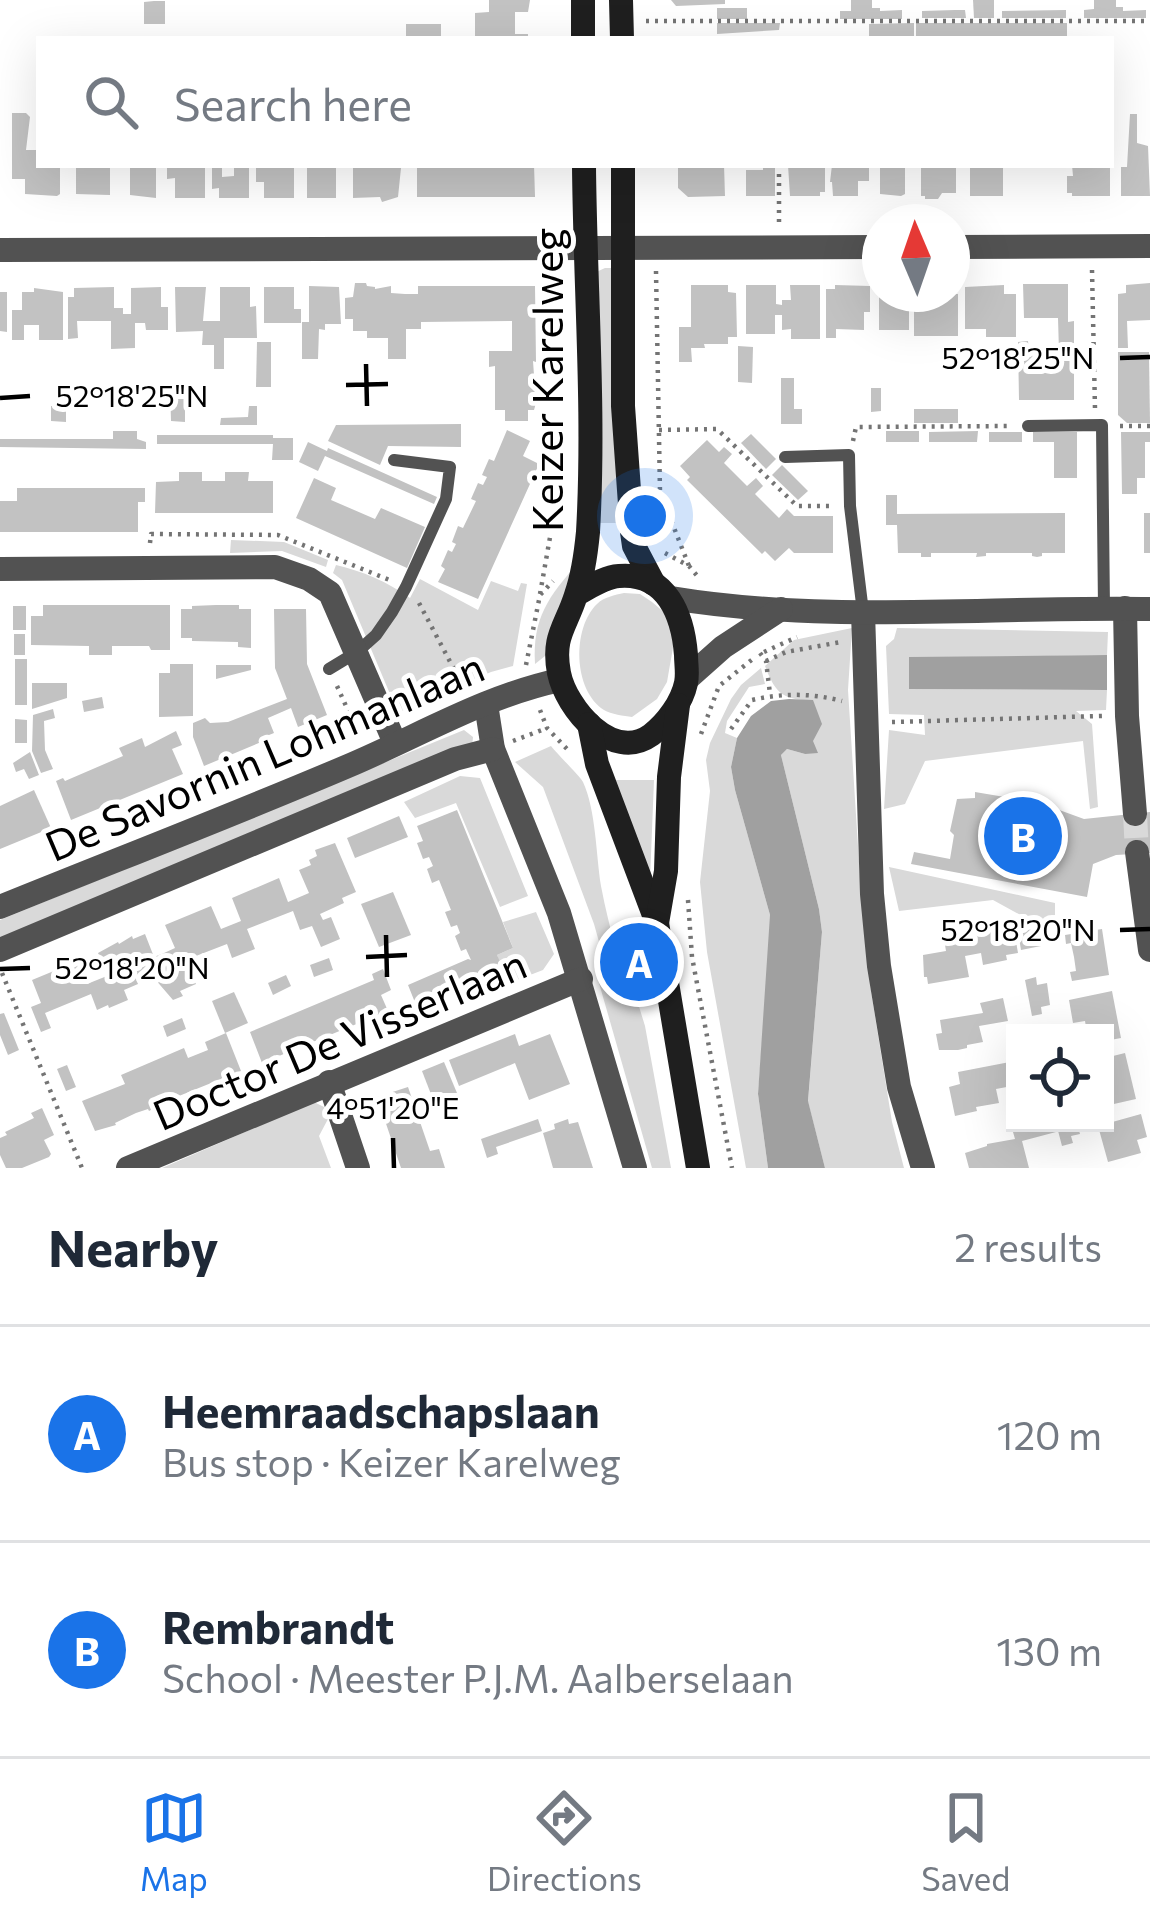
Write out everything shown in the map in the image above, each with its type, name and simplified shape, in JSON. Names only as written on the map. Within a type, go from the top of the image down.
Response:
[{"type":"main road","points":[[583,0],[583,36]]},
{"type":"main road","points":[[621,0],[622,36]]},
{"type":"main road","name":"Keizer Karelweg","points":[[577,594],[586,553],[590,466],[584,168]]},
{"type":"main road","name":"Keizer Karelweg","points":[[622,168],[623,406],[632,532],[634,546],[662,591]]},
{"type":"main road","points":[[656,923],[666,871],[669,777],[678,705],[687,679],[682,624],[662,591],[635,576],[612,576],[577,594],[561,627],[556,653],[560,680],[589,724],[610,739],[632,742],[650,736],[678,705]]},
{"type":"main road","points":[[589,724],[597,764],[656,923],[698,1168]]},
{"type":"street","points":[[970,247],[1150,246]]},
{"type":"street","points":[[0,250],[862,247]]},
{"type":"street","points":[[0,569],[275,567],[309,579],[329,593],[395,743]]},
{"type":"street","points":[[662,591],[733,607],[863,612],[1126,608],[1127,716],[1135,814]]},
{"type":"street","points":[[687,679],[723,647],[782,608]]},
{"type":"street","points":[[863,612],[872,894],[879,966],[899,1087],[923,1168]]},
{"type":"street","name":"De Savornin Lohmanlaan","points":[[0,907],[369,757],[486,704],[560,680]]},
{"type":"street","points":[[486,704],[493,748],[559,913],[634,1168]]},
{"type":"street","name":"De Savornin Lohmanlaan","points":[[0,950],[455,759],[493,748]]},
{"type":"street","points":[[1137,852],[1149,940]]},
{"type":"street","name":"Doctor De Visserlaan","points":[[128,1168],[581,980]]},
{"type":"street","points":[[329,1082],[358,1168]]},
{"type":"lane","points":[[1028,426],[1099,425],[1126,608]]},
{"type":"lane","points":[[784,457],[849,455],[863,612]]},
{"type":"lane","points":[[329,670],[376,635],[399,599],[446,499],[450,467],[394,460]]},
{"type":"path","points":[[646,21],[1150,21]]},
{"type":"path","points":[[778,168],[779,248]]},
{"type":"path","points":[[1092,246],[1099,425],[1150,426]]},
{"type":"path","points":[[654,248],[660,492],[689,566]]},
{"type":"path","points":[[849,455],[856,427],[1028,426]]},
{"type":"path","points":[[659,430],[717,430],[797,506],[850,506]]},
{"type":"path","name":"Keizer Karelweg","points":[[540,595],[567,443]]},
{"type":"path","points":[[697,740],[719,686],[760,653],[809,632]]},
{"type":"path","points":[[766,661],[786,652],[864,639]]},
{"type":"path","points":[[760,653],[766,661],[770,696]]},
{"type":"path","points":[[329,670],[369,757]]},
{"type":"path","points":[[730,729],[752,700],[812,694],[865,715],[1127,716]]},
{"type":"path","points":[[493,748],[547,728]]},
{"type":"path","points":[[687,889],[692,957],[732,1168]]},
{"type":"path","points":[[0,968],[82,1168]]},
{"type":"shaded area","points":[[605,268],[614,273],[619,523],[598,523],[594,273]]},
{"type":"shaded area","points":[[231,540],[284,542],[328,560],[326,567],[282,551],[230,553]]},
{"type":"shaded area","points":[[578,563],[550,652],[535,664],[536,633],[545,609]]},
{"type":"shaded area","points":[[336,565],[374,578],[410,598],[420,579],[478,610],[491,581],[518,591],[521,583],[527,584],[513,666],[398,713],[342,580],[333,573]]},
{"type":"shaded area","points":[[640,594],[652,602],[665,613],[675,636],[667,682],[657,699],[632,717],[607,711],[594,701],[580,658],[589,615],[603,600]]},
{"type":"shaded area","points":[[852,628],[848,690],[861,893],[871,991],[904,1168],[825,1168],[808,1102],[822,932],[781,755],[787,749],[805,754],[813,742],[813,701],[782,694],[765,666],[794,640]]},
{"type":"shaded area","points":[[897,628],[1108,632],[1107,655],[909,658],[910,689],[1107,690],[1106,710],[1076,711],[1092,724],[1098,807],[1090,809],[1083,741],[925,761],[905,804],[884,809],[889,730],[925,735],[924,715],[889,714],[886,646]]},
{"type":"shaded area","points":[[1107,655],[1107,690],[909,689],[909,657]]},
{"type":"shaded area","points":[[761,668],[765,684],[749,687],[727,721],[725,733],[737,738],[731,767],[735,790],[771,929],[758,1094],[768,1168],[746,1168],[707,952],[700,882],[710,743],[731,699]]},
{"type":"shaded area","points":[[813,700],[822,724],[813,741],[818,753],[787,749],[781,755],[822,932],[808,1101],[825,1168],[768,1168],[758,1094],[770,915],[731,767],[737,738],[751,716],[771,701]]},
{"type":"shaded area","points":[[464,730],[473,737],[472,748],[0,941],[0,920]]},
{"type":"shaded area","points":[[551,746],[583,782],[591,806],[601,886],[616,952],[603,956],[543,787],[515,762]]},
{"type":"shaded area","points":[[460,776],[480,778],[528,896],[500,907],[456,803],[415,818],[404,802]]},
{"type":"shaded area","points":[[607,780],[654,780],[650,880]]},
{"type":"shaded area","points":[[889,867],[1055,903],[1055,915],[1035,923],[993,900],[899,911]]},
{"type":"shaded area","points":[[536,912],[554,954],[543,970],[483,993],[477,974],[500,965],[497,955],[513,948],[503,922]]},
{"type":"shaded area","points":[[605,974],[611,992],[633,987],[645,1026],[671,1168],[652,1168],[597,976]]},
{"type":"shaded area","points":[[314,1102],[324,1107],[328,1119],[319,1136],[331,1168],[162,1168]]},
{"type":"building","points":[[489,0],[530,0],[528,12],[515,12],[515,34],[528,36],[475,36],[475,13],[489,12]]},
{"type":"building","points":[[671,0],[725,0],[725,4],[676,6]]},
{"type":"building","points":[[851,0],[872,0],[872,8],[880,11],[902,10],[902,19],[840,19],[840,11],[851,11]]},
{"type":"building","points":[[973,0],[994,0],[994,18],[974,18]]},
{"type":"building","points":[[1094,0],[1116,0],[1116,7],[1123,11],[1146,10],[1146,18],[1084,18],[1084,10],[1094,9]]},
{"type":"building","points":[[165,1],[165,24],[144,24],[144,2]]},
{"type":"building","points":[[717,8],[747,8],[747,19],[717,19]]},
{"type":"building","points":[[965,10],[966,18],[922,18],[922,11]]},
{"type":"building","points":[[1066,10],[1066,18],[1002,18],[1002,11]]},
{"type":"building","points":[[717,23],[780,23],[779,30],[717,34]]},
{"type":"building","points":[[914,23],[914,36],[869,36],[869,24]]},
{"type":"building","points":[[916,23],[1067,23],[1067,36],[916,36]]},
{"type":"building","points":[[406,24],[441,24],[441,36],[406,36]]},
{"type":"building","points":[[12,113],[26,113],[30,117],[26,150],[36,150],[36,168],[60,168],[60,194],[25,194],[25,179],[12,179]]},
{"type":"building","points":[[1130,114],[1137,114],[1137,143],[1148,146],[1150,196],[1121,196]]},
{"type":"building","points":[[76,168],[110,168],[110,195],[76,194]]},
{"type":"building","points":[[130,168],[156,168],[156,198],[130,195]]},
{"type":"building","points":[[167,168],[205,168],[205,198],[175,198],[175,178],[167,179]]},
{"type":"building","points":[[212,168],[222,168],[222,177],[234,176],[234,168],[249,168],[249,198],[219,198],[219,188],[212,189]]},
{"type":"building","points":[[256,168],[294,168],[294,198],[264,198],[264,182],[256,182]]},
{"type":"building","points":[[307,168],[336,168],[336,198],[307,198]]},
{"type":"building","points":[[353,168],[401,168],[398,197],[382,202],[380,197],[353,198]]},
{"type":"building","points":[[417,168],[534,168],[535,197],[417,197]]},
{"type":"building","points":[[678,168],[724,168],[725,196],[688,197],[678,188]]},
{"type":"building","points":[[775,168],[775,196],[746,196],[746,170]]},
{"type":"building","points":[[788,168],[825,168],[825,192],[820,196],[790,196]]},
{"type":"building","points":[[832,168],[869,168],[869,181],[858,181],[858,196],[833,196]]},
{"type":"building","points":[[880,168],[905,168],[905,194],[880,194]]},
{"type":"building","points":[[921,168],[956,168],[956,193],[942,193],[938,199],[921,196]]},
{"type":"building","points":[[970,168],[1003,168],[1003,196],[970,196]]},
{"type":"building","points":[[1072,168],[1110,168],[1110,196],[1072,196],[1067,193],[1067,176],[1073,176]]},
{"type":"building","points":[[355,283],[375,289],[391,286],[391,293],[405,294],[418,294],[418,286],[535,286],[536,403],[534,410],[528,410],[528,421],[505,421],[505,410],[495,410],[495,366],[489,367],[489,351],[512,351],[512,321],[421,322],[421,329],[406,329],[406,359],[388,359],[388,338],[367,338],[367,331],[353,331],[353,319],[345,319],[345,298],[353,297]]},
{"type":"building","points":[[1150,283],[1150,320],[1127,321],[1128,348],[1118,348],[1118,294],[1126,293],[1126,285]]},
{"type":"building","points":[[1023,284],[1068,284],[1068,322],[1074,321],[1074,400],[1019,400],[1018,342],[1028,341],[1029,352],[1059,352],[1058,318],[1024,318]]},
{"type":"building","points":[[691,285],[728,285],[728,292],[736,293],[737,337],[728,337],[728,344],[691,348],[692,362],[679,362],[679,327],[691,327]]},
{"type":"building","points":[[746,285],[776,285],[776,304],[782,305],[782,300],[791,300],[790,285],[820,285],[820,339],[791,339],[791,329],[782,330],[782,315],[775,315],[775,334],[746,334]]},
{"type":"building","points":[[835,285],[862,286],[864,330],[836,329],[836,338],[826,338],[826,289],[835,289]]},
{"type":"building","points":[[1004,285],[1004,294],[1016,294],[1016,337],[986,337],[986,329],[965,329],[970,287]]},
{"type":"building","points":[[309,286],[339,287],[341,324],[319,329],[318,359],[302,359]]},
{"type":"building","points":[[114,287],[114,308],[131,314],[131,288],[161,287],[161,307],[168,307],[168,330],[146,330],[145,323],[135,323],[135,348],[111,349],[111,321],[77,321],[78,338],[68,339],[68,297],[74,297],[74,288]]},
{"type":"building","points":[[175,287],[206,287],[203,321],[220,321],[220,287],[250,287],[257,338],[224,338],[224,369],[214,369],[214,345],[202,345],[203,331],[176,332]]},
{"type":"building","points":[[264,287],[294,287],[294,309],[301,309],[301,323],[264,323]]},
{"type":"building","points":[[34,288],[63,292],[63,340],[39,340],[39,325],[24,325],[24,340],[12,340],[12,310],[22,310],[22,292],[34,292]]},
{"type":"building","points":[[0,292],[7,292],[7,332],[0,331]]},
{"type":"building","points":[[879,312],[909,312],[909,330],[879,330]]},
{"type":"building","points":[[914,312],[958,312],[958,336],[914,336]]},
{"type":"building","points":[[257,342],[271,342],[271,387],[256,387]]},
{"type":"building","points":[[738,346],[753,347],[752,383],[738,382]]},
{"type":"building","points":[[1118,352],[1149,352],[1150,423],[1127,423],[1118,415]]},
{"type":"building","points":[[781,378],[794,378],[794,409],[802,409],[802,424],[781,424]]},
{"type":"building","points":[[170,385],[185,385],[185,422],[171,421]]},
{"type":"building","points":[[871,388],[881,388],[881,411],[871,412]]},
{"type":"building","points":[[51,406],[66,406],[66,422],[51,421]]},
{"type":"building","points":[[249,406],[257,406],[257,425],[220,425],[221,418],[248,417]]},
{"type":"building","points":[[914,409],[958,409],[958,423],[914,423]]},
{"type":"building","points":[[461,424],[461,447],[388,446],[380,465],[328,441],[336,425]]},
{"type":"building","points":[[507,430],[530,441],[523,456],[539,464],[478,599],[438,582],[448,550],[452,552],[456,544],[452,542],[458,526],[463,528],[476,501],[471,499],[478,483],[483,485],[487,477],[482,475],[489,459],[494,461]]},
{"type":"building","points":[[113,431],[137,431],[146,449],[0,447],[0,439],[113,439]]},
{"type":"building","points":[[886,431],[919,431],[919,442],[886,442]]},
{"type":"building","points":[[978,431],[977,442],[929,442],[929,432]]},
{"type":"building","points":[[989,432],[1022,432],[1022,442],[989,442]]},
{"type":"building","points":[[1033,432],[1077,432],[1077,478],[1054,478],[1054,442],[1033,442]]},
{"type":"building","points":[[1121,432],[1150,432],[1150,442],[1145,442],[1145,478],[1137,478],[1137,494],[1122,494]]},
{"type":"building","points":[[751,434],[776,459],[766,469],[741,443]]},
{"type":"building","points":[[157,435],[293,438],[293,460],[272,460],[273,444],[157,444]]},
{"type":"building","points":[[707,440],[719,452],[724,447],[732,454],[724,463],[747,486],[756,478],[763,486],[755,494],[779,518],[787,509],[794,516],[833,516],[833,553],[794,553],[789,548],[775,561],[765,551],[762,554],[687,480],[690,477],[680,466]]},
{"type":"building","points":[[308,442],[437,497],[434,504],[325,456],[318,471],[299,462]]},
{"type":"building","points":[[782,465],[808,491],[798,500],[772,475]]},
{"type":"building","points":[[179,472],[202,472],[202,481],[225,481],[225,472],[249,472],[248,481],[273,481],[273,513],[155,513],[156,482],[179,481]]},
{"type":"building","points":[[314,478],[336,488],[331,500],[375,519],[381,508],[425,527],[407,568],[296,518]]},
{"type":"building","points":[[17,488],[145,488],[145,502],[138,502],[138,532],[0,532],[0,501],[17,501]]},
{"type":"building","points":[[886,495],[897,495],[897,514],[1065,513],[1065,553],[976,557],[977,553],[931,553],[931,557],[921,557],[921,553],[898,553],[897,525],[886,525]]},
{"type":"building","points":[[1144,513],[1150,513],[1150,553],[1144,553]]},
{"type":"building","points":[[43,605],[170,605],[170,650],[112,646],[112,655],[89,655],[89,646],[31,645],[31,616],[43,616]]},
{"type":"building","points":[[239,605],[239,609],[251,609],[251,648],[238,647],[238,642],[181,638],[181,609]]},
{"type":"building","points":[[13,606],[26,606],[26,630],[13,630]]},
{"type":"building","points":[[274,609],[306,609],[307,664],[327,715],[298,727],[291,708],[268,718],[274,733],[266,740],[204,766],[193,723],[205,718],[210,723],[228,722],[287,699],[275,668]]},
{"type":"building","points":[[14,634],[25,634],[25,655],[14,655]]},
{"type":"building","points":[[15,659],[27,659],[27,705],[15,705]]},
{"type":"building","points":[[170,664],[193,664],[193,716],[159,717],[159,673],[170,673]]},
{"type":"building","points":[[216,665],[251,665],[251,670],[216,679]]},
{"type":"building","points":[[32,683],[67,683],[67,698],[32,709]]},
{"type":"building","points":[[102,697],[104,708],[84,712],[82,701]]},
{"type":"building","points":[[53,709],[55,718],[44,721],[45,750],[53,769],[41,773],[32,751],[33,715]]},
{"type":"building","points":[[15,719],[27,720],[27,743],[15,743]]},
{"type":"building","points":[[176,731],[182,745],[172,749],[183,774],[71,820],[56,781],[123,756],[119,748],[142,738],[145,747]]},
{"type":"building","points":[[30,752],[39,775],[29,779],[24,769],[16,772],[13,763]]},
{"type":"building","points":[[34,790],[51,828],[0,849],[0,806]]},
{"type":"building","points":[[975,792],[1052,805],[1084,819],[1150,812],[1150,853],[1116,855],[1093,864],[1087,897],[911,864],[914,852],[950,859],[957,799],[975,798]]},
{"type":"building","points":[[457,810],[513,948],[497,955],[501,964],[416,1005],[408,985],[471,960],[466,949],[461,951],[455,936],[460,933],[457,925],[451,927],[445,912],[451,910],[439,880],[432,883],[427,869],[433,866],[429,857],[423,859],[417,843],[423,841],[417,826]]},
{"type":"building","points":[[399,816],[408,837],[355,858],[347,838]]},
{"type":"building","points":[[335,843],[356,892],[320,914],[323,920],[331,917],[340,939],[321,947],[312,926],[300,930],[293,911],[247,929],[255,949],[232,958],[227,944],[183,961],[196,984],[180,991],[183,996],[173,1000],[148,971],[135,976],[138,984],[124,990],[128,1000],[97,1010],[91,994],[45,1013],[51,1028],[41,1032],[31,1007],[41,1003],[32,980],[78,961],[87,984],[107,976],[98,953],[132,936],[145,934],[154,957],[164,953],[175,948],[165,925],[211,906],[221,929],[241,921],[232,898],[279,878],[288,902],[309,893],[299,870],[311,865],[315,850]]},
{"type":"building","points":[[393,892],[411,935],[379,947],[361,904]]},
{"type":"building","points":[[1038,928],[1041,946],[1021,950],[1018,932]]},
{"type":"building","points":[[1002,929],[1003,933],[1014,930],[1018,953],[983,965],[981,953],[965,956],[969,977],[928,984],[923,955],[946,951],[944,939]]},
{"type":"building","points":[[1102,929],[1109,975],[1072,981],[1074,957],[1065,935]]},
{"type":"building","points":[[329,958],[333,970],[314,977],[310,965]]},
{"type":"building","points":[[383,969],[391,990],[381,995],[388,1011],[262,1063],[250,1032],[374,980],[372,974]]},
{"type":"building","points":[[286,975],[291,986],[273,995],[268,983]]},
{"type":"building","points":[[1036,977],[1037,985],[1047,983],[1050,1005],[1032,1016],[1025,980]]},
{"type":"building","points":[[1112,991],[1121,1038],[1114,1039],[1114,1024],[1073,1023],[1069,1000]]},
{"type":"building","points":[[234,992],[248,1023],[225,1033],[212,1001]]},
{"type":"building","points":[[1003,998],[1008,1021],[979,1026],[983,1042],[939,1050],[940,1020],[983,1013],[980,1003]]},
{"type":"building","points":[[4,1013],[19,1050],[8,1055],[0,1035],[0,1014]]},
{"type":"building","points":[[182,1018],[186,1029],[167,1037],[163,1026]]},
{"type":"building","points":[[226,1033],[241,1071],[95,1131],[82,1101],[125,1084],[121,1075],[184,1048],[188,1058],[208,1050],[205,1042]]},
{"type":"building","points":[[515,1034],[519,1046],[550,1034],[570,1084],[529,1100],[515,1063],[459,1086],[449,1060]]},
{"type":"building","points":[[1125,1053],[1136,1099],[1114,1104],[1114,1056]]},
{"type":"building","points":[[444,1062],[457,1093],[434,1102],[422,1071]]},
{"type":"building","points":[[1006,1063],[1006,1087],[996,1089],[999,1103],[955,1116],[949,1087],[960,1084],[958,1072]]},
{"type":"building","points":[[67,1065],[76,1087],[66,1091],[57,1069]]},
{"type":"building","points":[[408,1087],[430,1151],[439,1149],[445,1168],[401,1168],[377,1097]]},
{"type":"building","points":[[42,1108],[54,1135],[44,1140],[51,1154],[22,1168],[6,1168],[0,1138]]},
{"type":"building","points":[[1141,1114],[1147,1137],[1137,1140],[1141,1153],[1108,1162],[1100,1132],[1114,1132],[1114,1122]]},
{"type":"building","points":[[538,1119],[542,1131],[496,1147],[498,1154],[487,1158],[481,1139]]},
{"type":"building","points":[[568,1119],[569,1124],[578,1122],[593,1168],[553,1168],[543,1133]]},
{"type":"building","points":[[1013,1132],[1056,1132],[1022,1141],[1029,1168],[969,1168],[965,1153],[1015,1139]]},
{"type":"building","points":[[1058,1132],[1079,1132],[1071,1136],[1073,1143],[1062,1146]]},
{"type":"tunnel","points":[[1135,814],[1137,852]]},
{"type":"place","name":"Rembrandt","points":[[1023,836]]},
{"type":"place","name":"Heemraadschapslaan","points":[[639,962]]}]
